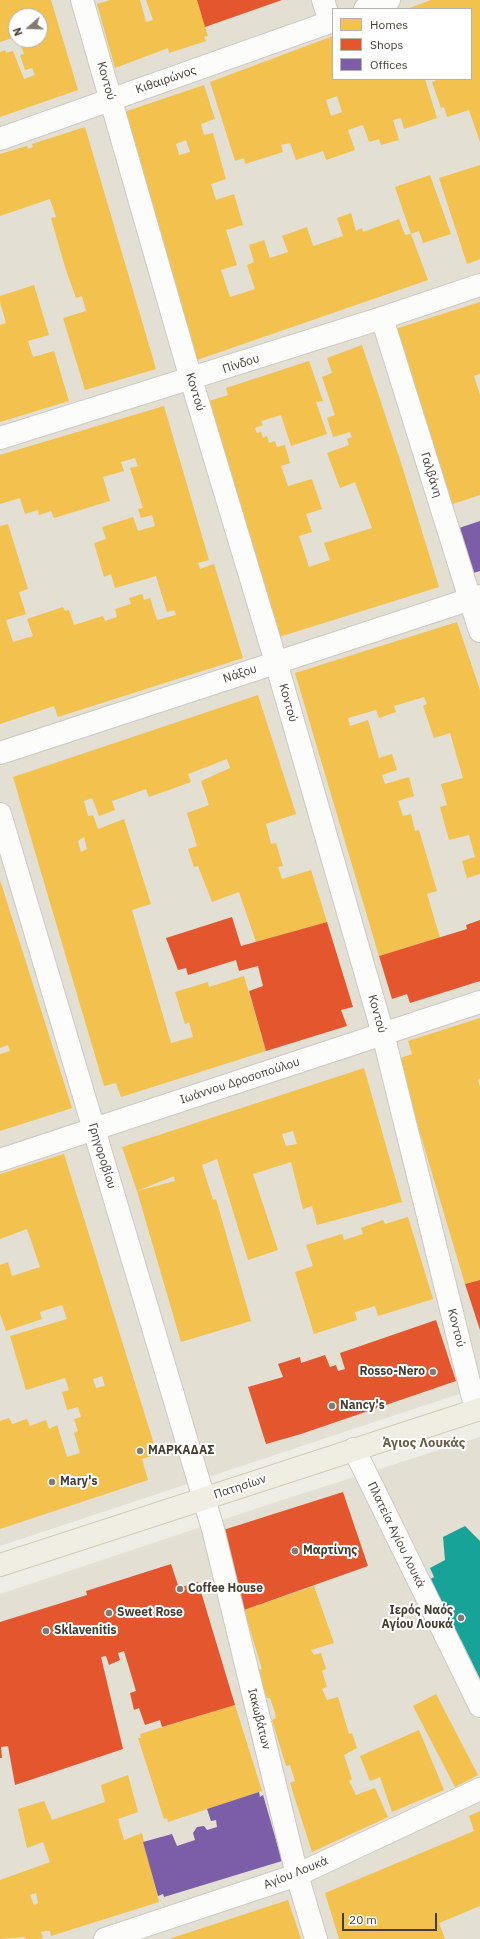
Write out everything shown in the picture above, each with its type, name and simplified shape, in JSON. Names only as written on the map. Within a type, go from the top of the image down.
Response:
[{"type":"main road","name":"Πατησίων","points":[[0,1565],[354,1449],[479,1413]]},
{"type":"street","name":"Κοντού","points":[[82,0],[191,379],[276,662],[383,1034],[479,1413]]},
{"type":"street","points":[[323,0],[331,21]]},
{"type":"street","points":[[368,8],[389,0]]},
{"type":"street","name":"Κιθαιρώνος","points":[[0,138],[331,21]]},
{"type":"street","name":"Πίνδου","points":[[0,438],[191,379],[480,285]]},
{"type":"street","name":"Γαλβάνη","points":[[382,318],[475,598],[480,631]]},
{"type":"street","name":"Νάξου","points":[[0,753],[475,598]]},
{"type":"street","name":"Γρηγοροβίου","points":[[0,814],[204,1498]]},
{"type":"street","name":"Ιωάννου Δροσοπούλου","points":[[0,1160],[480,1002]]},
{"type":"street","name":"Πλατεία Αγίου Λουκά","points":[[354,1449],[480,1706]]},
{"type":"street","name":"Ιακωβάτων","points":[[204,1498],[297,1875],[316,1939]]},
{"type":"street","name":"Αγίου Λουκά","points":[[112,1938],[297,1875],[480,1789]]},
{"type":"shaded area","points":[[0,0],[480,0],[480,1387],[0,1546]]},
{"type":"shaded area","points":[[480,1437],[480,1939],[0,1939],[0,1594],[279,1501]]},
{"type":"building: Homes","points":[[0,0],[51,0],[78,90],[0,117],[0,52],[5,50],[6,53],[13,51],[24,79],[35,75],[32,68],[25,70],[20,55],[24,54],[22,48],[48,48],[48,8],[8,8],[8,40],[0,42]]},
{"type":"building: Homes","points":[[110,0],[140,0],[146,22],[153,20],[146,0],[197,0],[208,36],[204,37],[206,41],[169,53],[168,48],[115,68],[97,4]]},
{"type":"building: Homes","points":[[431,0],[480,0],[480,142],[469,110],[447,117],[444,107],[441,108],[432,82],[437,80],[472,80],[472,8],[410,8]]},
{"type":"building: Homes","points":[[332,36],[332,80],[425,80],[437,118],[404,129],[401,118],[393,120],[399,140],[381,145],[379,139],[369,142],[363,125],[348,130],[355,150],[326,160],[323,151],[296,160],[290,143],[281,145],[283,152],[245,164],[244,158],[235,161],[210,82]],"holes":[[[337,96],[342,112],[331,116],[326,100]]]},
{"type":"building: Homes","points":[[204,85],[215,119],[201,124],[204,135],[213,133],[226,179],[211,184],[216,200],[234,194],[243,225],[226,230],[237,265],[221,270],[230,297],[255,289],[247,265],[254,262],[249,245],[264,240],[270,258],[288,252],[282,236],[307,227],[313,246],[343,236],[337,218],[351,213],[356,231],[362,228],[363,232],[399,219],[405,235],[411,234],[428,280],[197,360],[124,112]],"holes":[[[186,140],[190,152],[179,155],[176,144]]]},
{"type":"building: Homes","points":[[85,127],[156,369],[85,390],[63,318],[86,311],[82,296],[76,298],[65,267],[51,218],[56,217],[50,199],[0,216],[0,154],[27,146],[28,149],[33,147],[32,144]]},
{"type":"building: Homes","points":[[480,165],[480,259],[467,264],[439,178]]},
{"type":"building: Homes","points":[[430,175],[451,234],[423,243],[419,231],[411,234],[395,187]]},
{"type":"building: Homes","points":[[34,285],[49,335],[28,341],[33,357],[54,351],[69,401],[0,422],[0,325],[6,323],[0,302],[0,296]]},
{"type":"building: Homes","points":[[480,302],[480,374],[474,376],[480,395],[480,495],[450,505],[395,329]]},
{"type":"building: Homes","points":[[362,345],[402,466],[439,587],[279,637],[206,402],[228,395],[226,388],[309,361],[323,401],[316,402],[327,434],[291,446],[281,415],[261,421],[263,425],[255,428],[257,433],[261,432],[263,438],[267,436],[269,443],[275,441],[277,447],[285,445],[290,463],[281,466],[288,486],[312,479],[322,509],[306,514],[312,532],[299,536],[309,567],[330,560],[324,543],[372,528],[355,482],[340,488],[327,453],[349,445],[347,439],[352,437],[350,432],[333,437],[327,418],[335,415],[322,377],[332,373],[327,358]]},
{"type":"building: Homes","points":[[164,406],[209,560],[198,563],[200,569],[214,564],[243,658],[58,717],[54,706],[0,724],[0,526],[8,524],[28,589],[19,592],[26,614],[6,620],[13,642],[33,636],[27,619],[63,607],[65,611],[69,610],[74,625],[103,616],[105,621],[117,617],[115,609],[131,604],[129,598],[142,594],[144,600],[150,598],[157,620],[176,615],[174,610],[167,612],[156,576],[115,588],[111,574],[104,577],[94,543],[106,539],[102,527],[133,517],[138,531],[155,526],[152,515],[141,518],[138,509],[143,508],[130,468],[138,466],[135,458],[121,462],[124,471],[103,477],[110,501],[54,518],[51,511],[39,515],[38,510],[25,514],[20,498],[0,504],[0,455]]},
{"type":"building: Homes","points":[[457,622],[480,690],[480,874],[467,878],[462,861],[475,857],[469,835],[449,840],[440,807],[447,805],[441,784],[463,778],[450,733],[434,738],[423,706],[427,704],[424,697],[394,706],[396,712],[379,718],[376,710],[348,718],[350,726],[368,720],[379,758],[392,754],[397,770],[382,775],[385,784],[409,777],[414,796],[398,801],[403,816],[411,814],[415,831],[419,830],[437,891],[427,894],[440,938],[379,956],[295,673]]},
{"type":"building: Homes","points":[[258,695],[296,814],[266,824],[271,844],[276,843],[283,866],[278,867],[282,879],[311,870],[327,922],[256,942],[239,892],[212,902],[198,866],[194,867],[188,849],[197,846],[187,813],[209,805],[201,781],[230,768],[227,759],[188,774],[191,782],[149,797],[146,789],[112,801],[115,810],[99,816],[92,798],[84,801],[88,816],[93,815],[98,829],[124,819],[151,904],[132,910],[171,1043],[193,1037],[189,1022],[185,1024],[175,992],[208,982],[209,987],[244,976],[266,1051],[121,1097],[116,1083],[104,1086],[13,777]],"holes":[[[84,837],[87,849],[81,852],[78,841]]]},
{"type":"building: Homes","points":[[0,880],[72,1108],[0,1131],[0,1054],[10,1051],[8,1045],[0,1048]]},
{"type":"building: Homes","points":[[480,1018],[480,1079],[478,1080],[480,1087],[480,1280],[465,1284],[398,1059],[412,1054],[408,1041]]},
{"type":"building: Homes","points":[[364,1068],[402,1202],[317,1225],[312,1206],[303,1209],[291,1162],[253,1174],[278,1250],[248,1260],[217,1159],[202,1165],[213,1200],[216,1199],[251,1321],[181,1342],[137,1191],[122,1147]],"holes":[[[293,1131],[297,1144],[286,1146],[282,1134]],[[174,1176],[175,1181],[137,1191]]]},
{"type":"building: Homes","points":[[64,1154],[157,1454],[142,1459],[148,1480],[0,1529],[0,1421],[9,1418],[12,1424],[27,1419],[30,1426],[46,1420],[49,1429],[57,1425],[67,1457],[80,1453],[74,1433],[78,1431],[74,1419],[81,1417],[78,1407],[67,1410],[62,1392],[69,1390],[65,1378],[26,1390],[10,1336],[67,1319],[62,1305],[40,1312],[42,1319],[6,1331],[0,1314],[0,1265],[8,1262],[12,1276],[40,1267],[27,1229],[0,1239],[0,1174]],"holes":[[[102,1376],[105,1386],[96,1388],[93,1379]]]},
{"type":"building: Homes","points":[[408,1217],[433,1299],[378,1316],[375,1306],[355,1312],[357,1320],[314,1334],[295,1272],[313,1266],[306,1245],[342,1234],[344,1240],[363,1234],[361,1228],[383,1220],[385,1224]]},
{"type":"building: Homes","points":[[314,1586],[334,1643],[311,1650],[314,1655],[321,1653],[326,1669],[322,1671],[327,1687],[322,1689],[327,1700],[338,1697],[349,1734],[352,1733],[357,1748],[344,1755],[352,1779],[349,1781],[356,1795],[375,1788],[388,1817],[312,1852],[290,1783],[295,1781],[290,1765],[286,1766],[272,1720],[276,1718],[275,1713],[270,1698],[267,1698],[257,1670],[262,1669],[244,1610]]},
{"type":"building: Homes","points":[[436,1694],[478,1775],[455,1787],[413,1706]]},
{"type":"building: Homes","points":[[235,1705],[262,1791],[168,1822],[167,1818],[164,1819],[138,1738],[141,1738],[140,1734]]},
{"type":"building: Homes","points":[[419,1730],[444,1790],[392,1812],[380,1777],[370,1781],[360,1756]]},
{"type":"building: Homes","points":[[128,1775],[138,1812],[118,1819],[124,1840],[142,1833],[159,1902],[51,1936],[50,1931],[41,1932],[43,1938],[39,1939],[26,1939],[25,1937],[0,1939],[0,1880],[50,1862],[43,1842],[27,1848],[18,1809],[44,1801],[52,1820],[105,1802],[101,1785]],"holes":[[[36,1893],[38,1903],[34,1905],[30,1895]]]},
{"type":"building: Homes","points":[[480,1811],[480,1906],[439,1923],[445,1939],[339,1939],[325,1893],[474,1831],[469,1816]]},
{"type":"building: Homes","points":[[288,1900],[301,1939],[169,1939]]},
{"type":"building: Shops","points":[[197,0],[282,0],[205,27]]},
{"type":"building: Shops","points":[[232,917],[241,946],[327,922],[353,1007],[341,1010],[347,1026],[266,1051],[249,991],[263,986],[258,966],[239,971],[236,960],[188,975],[186,968],[178,970],[166,938]]},
{"type":"building: Shops","points":[[480,920],[480,981],[410,1003],[407,994],[392,999],[379,956],[467,929],[466,925]]},
{"type":"building: Shops","points":[[480,1280],[480,1330],[465,1284]]},
{"type":"building: Shops","points":[[436,1320],[456,1381],[301,1434],[266,1444],[248,1387],[283,1377],[278,1364],[300,1357],[301,1363],[325,1355],[330,1367],[336,1365],[338,1371],[345,1369],[340,1353]]},
{"type":"building: Shops","name":"Μαρτίνης","points":[[343,1492],[368,1566],[244,1610],[220,1531]]},
{"type":"building: Shops","points":[[171,1564],[179,1588],[198,1582],[235,1705],[162,1727],[160,1720],[145,1725],[139,1708],[134,1710],[130,1693],[136,1691],[124,1651],[118,1653],[120,1660],[109,1665],[106,1656],[101,1657],[123,1749],[15,1785],[8,1746],[1,1747],[2,1758],[0,1758],[0,1622],[87,1595],[86,1591]]},
{"type":"building: Offices","points":[[480,521],[480,571],[470,574],[456,529]]},
{"type":"building: Offices","points":[[259,1792],[260,1797],[263,1795],[282,1861],[164,1897],[163,1894],[158,1896],[143,1842],[172,1834],[177,1846],[195,1840],[193,1833],[197,1827],[204,1826],[207,1830],[217,1827],[216,1820],[211,1821],[207,1809]]},
{"type":"building: Public","name":"Ιερός Ναός Αγίου Λουκά","points":[[465,1526],[480,1541],[480,1679],[461,1640],[454,1644],[429,1580],[434,1577],[430,1568],[445,1560],[443,1537]]},
{"type":"place","name":"Rosso-Nero","points":[[433,1372]]},
{"type":"place","name":"Nancy's","points":[[332,1406]]},
{"type":"place","name":"ΜΑΡΚΑΔΑΣ","points":[[140,1451]]},
{"type":"place","name":"Mary's","points":[[52,1482]]},
{"type":"place","name":"Μαρτίνης","points":[[295,1551]]},
{"type":"place","name":"Coffee House","points":[[180,1589]]},
{"type":"place","name":"Sweet Rose","points":[[109,1613]]},
{"type":"place","name":"Ιερός Ναός Αγίου Λουκά","points":[[461,1618]]},
{"type":"place","name":"Sklavenitis","points":[[46,1631]]},
{"type":"district","name":"Άγιος Λουκάς","points":[[424,1443]]}]
